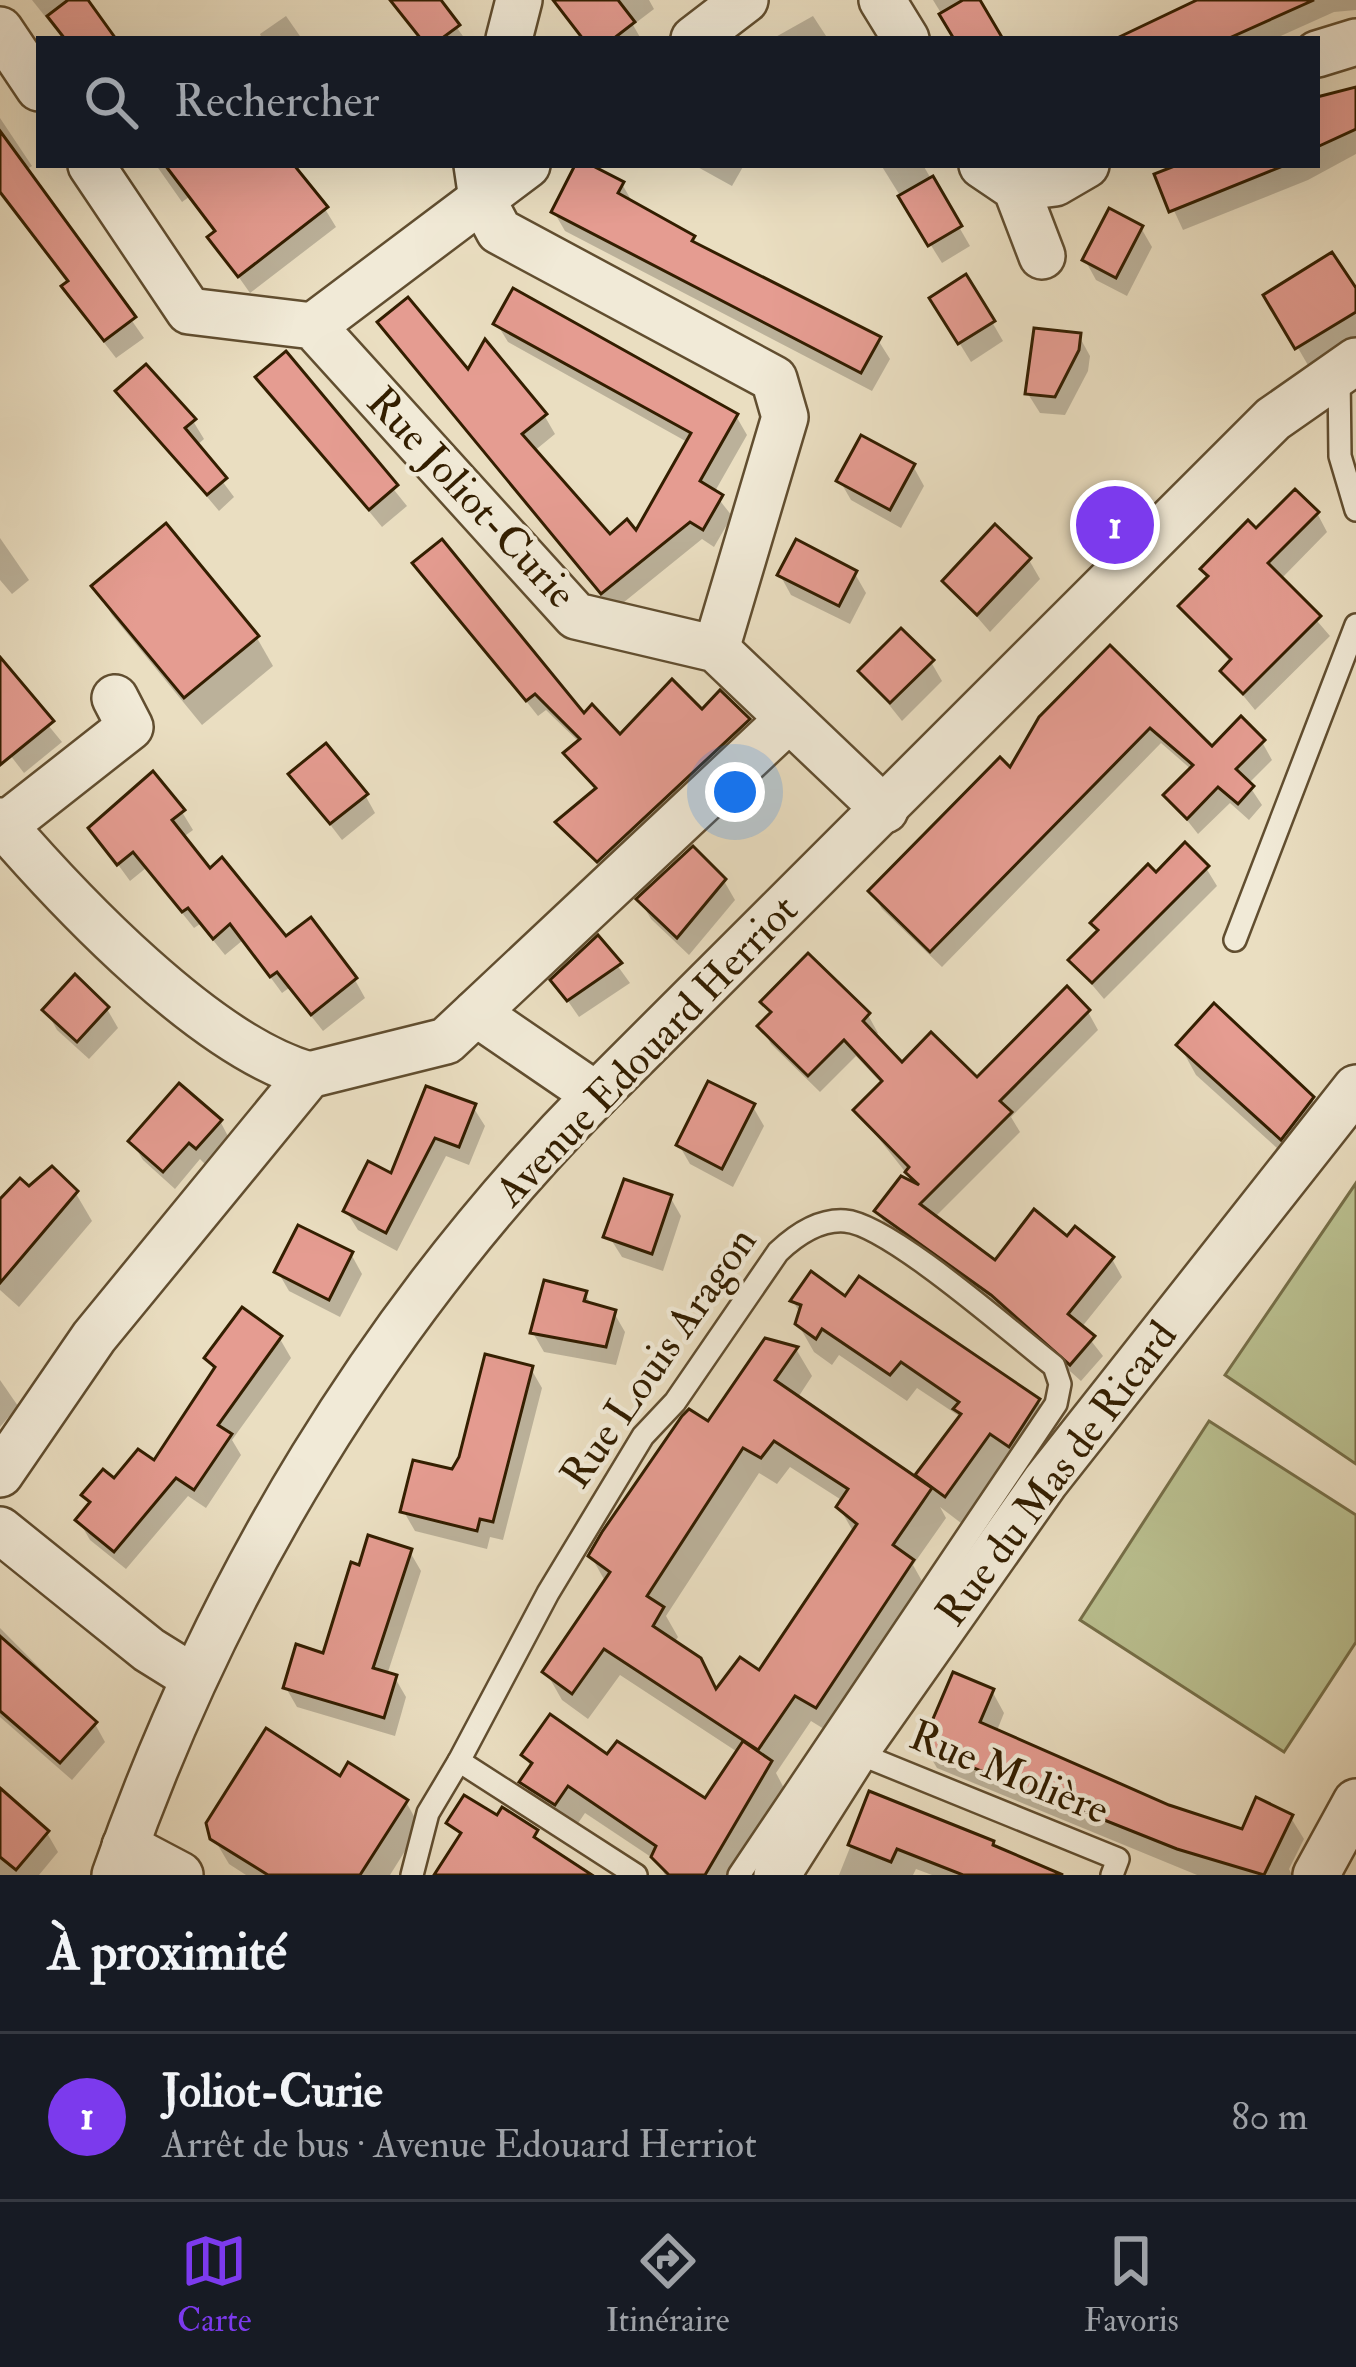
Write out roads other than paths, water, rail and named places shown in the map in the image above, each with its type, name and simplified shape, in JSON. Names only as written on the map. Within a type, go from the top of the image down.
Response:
[{"type":"street","points":[[510,36],[519,0]]},
{"type":"street","points":[[698,36],[745,0]]},
{"type":"street","points":[[882,0],[904,36]]},
{"type":"street","points":[[0,29],[36,83]]},
{"type":"street","points":[[1320,53],[1356,42]]},
{"type":"street","points":[[93,168],[189,311],[313,326],[480,182],[519,168]]},
{"type":"street","points":[[999,177],[1054,183],[1081,168]]},
{"type":"street","points":[[999,177],[1042,256]]},
{"type":"street","points":[[480,182],[499,231],[773,379],[785,417],[716,650]]},
{"type":"street","name":"Rue Joliot-Curie","points":[[313,326],[576,616],[716,650],[885,811]]},
{"type":"street","name":"Avenue Edouard Herriot","points":[[120,1861],[194,1678],[299,1478],[391,1334],[543,1149],[596,1095],[1273,419],[1347,367]]},
{"type":"street","points":[[115,698],[130,727],[2,824],[173,996],[272,1065],[309,1075],[446,1041],[789,718]]},
{"type":"street","points":[[476,1013],[596,1095]]},
{"type":"street","points":[[0,1474],[94,1337],[309,1075]]},
{"type":"street","name":"Rue du Mas de Ricard","points":[[777,1875],[855,1752],[1058,1466],[1356,1088]]},
{"type":"street","points":[[0,1530],[149,1650],[194,1678]]},
{"type":"street","points":[[1316,1875],[1356,1802]]},
{"type":"street","points":[[120,1861],[180,1875]]},
{"type":"lane","points":[[1347,367],[1340,457],[1356,510]]},
{"type":"lane","points":[[1235,940],[1356,625]]},
{"type":"lane","name":"Rue Louis Aragon","points":[[412,1875],[428,1813],[548,1593],[643,1436],[675,1402],[778,1252],[800,1231],[846,1220],[900,1247],[1054,1366],[1060,1384],[1056,1403],[739,1875]]},
{"type":"lane","name":"Rue Molière","points":[[855,1752],[1118,1859],[1112,1875]]},
{"type":"lane","points":[[459,1761],[636,1875]]},
{"type":"place","name":"Joliot-Curie","points":[[1115,525]]}]
